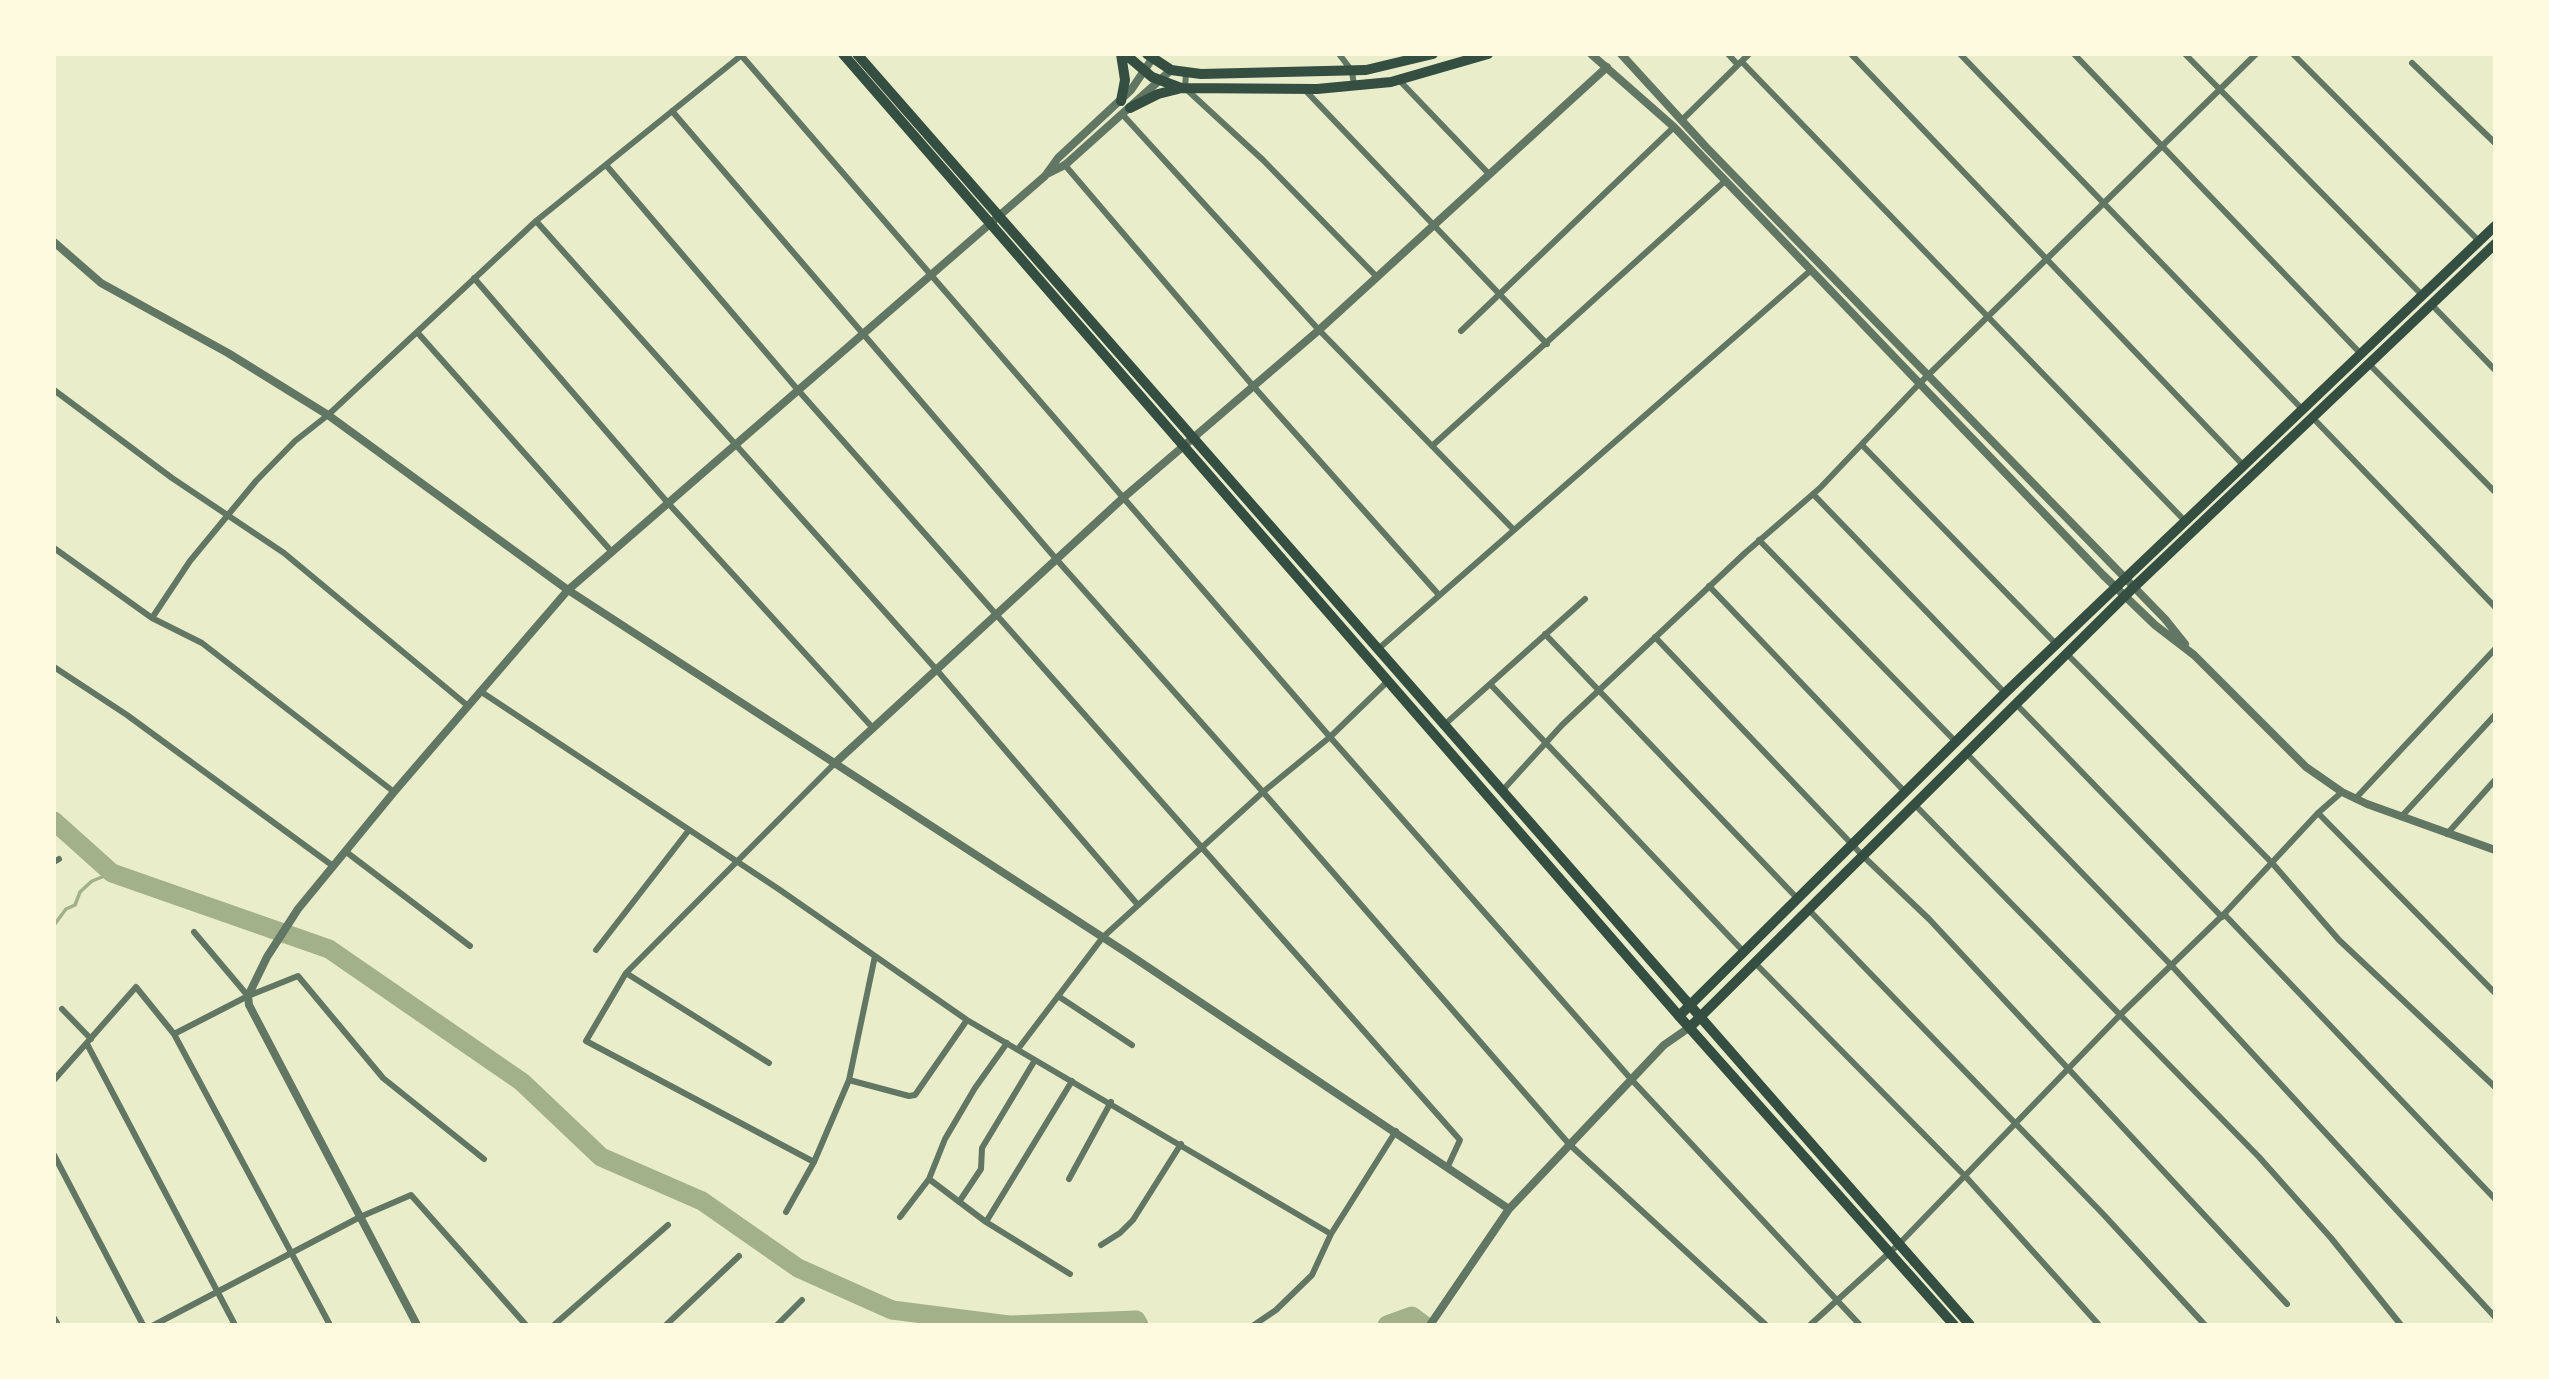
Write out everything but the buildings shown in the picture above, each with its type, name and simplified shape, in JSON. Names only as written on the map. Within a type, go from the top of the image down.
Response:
[{"type":"highway","points":[[843,54],[1377,650],[1700,1017],[1895,1248],[1954,1325]]},
{"type":"highway","points":[[857,54],[993,220]]},
{"type":"highway","points":[[1188,442],[1388,681],[1679,1016],[1970,1325]]},
{"type":"main road","points":[[1123,54],[1159,81],[1183,88]]},
{"type":"main road","points":[[1121,100],[1125,80],[1123,54]]},
{"type":"main road","points":[[1150,57],[1171,70],[1186,73],[1352,71],[1394,65],[1433,54]]},
{"type":"main road","points":[[1126,112],[1158,94],[1183,88],[1354,87],[1399,80],[1488,54]]},
{"type":"main road","points":[[1679,1016],[1796,897],[1957,743],[2005,693],[2495,226]]},
{"type":"main road","points":[[1690,1027],[1916,806],[2134,587],[2431,304],[2493,250]]},
{"type":"street","points":[[1339,54],[1352,71],[1354,87]]},
{"type":"street","points":[[1446,54],[1449,66]]},
{"type":"street","points":[[1591,54],[1678,124],[1928,374],[2165,619],[2193,655]]},
{"type":"street","points":[[1621,54],[1725,181],[1810,271],[2116,587],[2193,655],[2289,752],[2342,792],[2356,799],[2495,850]]},
{"type":"street","points":[[1728,54],[1740,63],[1989,316],[2185,521]]},
{"type":"street","points":[[1461,331],[1749,54]]},
{"type":"street","points":[[1851,54],[2244,466]]},
{"type":"street","points":[[1960,54],[2303,410]]},
{"type":"street","points":[[2074,54],[2361,354]]},
{"type":"street","points":[[2185,54],[2422,295]]},
{"type":"street","points":[[1501,792],[1598,690],[1759,540],[1814,494],[1928,374],[2256,54]]},
{"type":"street","points":[[2293,54],[2479,241]]},
{"type":"street","points":[[152,618],[190,561],[295,441],[328,415],[536,221],[742,55],[1330,737],[1631,1079],[1860,1325]]},
{"type":"street","points":[[1045,176],[1058,158],[1121,100],[1145,71],[1150,57]]},
{"type":"street","points":[[2413,63],[2495,143]]},
{"type":"street","points":[[814,1161],[586,1041],[626,973],[736,860],[935,668],[1123,498],[1319,330],[1607,67]]},
{"type":"street","points":[[248,996],[267,957],[298,909],[394,792],[568,590],[993,220],[1045,176],[1065,165],[1171,70]]},
{"type":"street","points":[[1186,73],[1183,88],[1263,160],[1377,277]]},
{"type":"street","points":[[1399,80],[1489,174]]},
{"type":"street","points":[[1304,89],[1432,226],[1548,344]]},
{"type":"street","points":[[672,111],[1057,560],[1264,792],[1569,1144],[1766,1325]]},
{"type":"street","points":[[1126,112],[1319,330],[1514,530]]},
{"type":"street","points":[[1058,158],[1254,387],[1439,595]]},
{"type":"street","points":[[606,165],[798,390],[1460,1140],[1448,1166]]},
{"type":"street","points":[[1432,446],[1548,344],[1725,181]]},
{"type":"street","points":[[536,221],[935,668],[1138,905]]},
{"type":"street","points":[[54,242],[90,275],[120,296],[228,354],[328,415],[568,590],[1103,937],[1509,1209]]},
{"type":"street","points":[[1377,650],[1810,271]]},
{"type":"street","points":[[474,278],[668,503],[873,727]]},
{"type":"street","points":[[2431,304],[2495,370]]},
{"type":"street","points":[[417,332],[612,552]]},
{"type":"street","points":[[2369,364],[2495,492]]},
{"type":"street","points":[[54,390],[228,516],[284,553],[468,706]]},
{"type":"street","points":[[2313,418],[2495,607]]},
{"type":"street","points":[[1862,445],[2056,644]]},
{"type":"street","points":[[1814,494],[2005,693]]},
{"type":"street","points":[[1759,540],[1957,743]]},
{"type":"street","points":[[54,548],[152,618],[202,643],[394,792]]},
{"type":"street","points":[[1709,586],[1905,792]]},
{"type":"street","points":[[1443,726],[1585,599]]},
{"type":"street","points":[[1545,634],[1796,897]]},
{"type":"street","points":[[1655,637],[1864,857],[1929,919],[2287,1304]]},
{"type":"street","points":[[2356,799],[2495,649]]},
{"type":"street","points":[[2068,655],[2273,864],[2339,940],[2495,1087]]},
{"type":"street","points":[[54,667],[127,715],[333,866]]},
{"type":"street","points":[[1017,1049],[1103,937],[1264,792],[1330,737],[1388,681]]},
{"type":"street","points":[[1490,684],[1743,951]]},
{"type":"street","points":[[480,691],[736,860],[967,1020],[1111,1102],[1331,1234]]},
{"type":"street","points":[[2017,705],[2495,1199]]},
{"type":"street","points":[[2401,817],[2495,715]]},
{"type":"street","points":[[1967,754],[2171,965],[2495,1317]]},
{"type":"street","points":[[2447,834],[2495,780]]},
{"type":"street","points":[[1810,1325],[1895,1248],[1966,1177],[2121,1014],[2223,915],[2318,813],[2342,792]]},
{"type":"street","points":[[1916,806],[2259,1157],[2331,1238],[2400,1325]]},
{"type":"street","points":[[2318,813],[2495,993]]},
{"type":"street","points":[[596,950],[689,830]]},
{"type":"street","points":[[345,851],[470,946]]},
{"type":"street","points":[[1808,909],[2205,1325]]},
{"type":"street","points":[[194,932],[248,996],[249,1004],[264,1035],[417,1325]]},
{"type":"street","points":[[786,1212],[814,1161],[849,1080],[876,956]]},
{"type":"street","points":[[1755,962],[1966,1177],[2099,1325]]},
{"type":"street","points":[[626,973],[769,1063]]},
{"type":"street","points":[[174,1034],[248,996],[298,976],[383,1078],[484,1159]]},
{"type":"street","points":[[54,1080],[136,987],[174,1034],[330,1325]]},
{"type":"street","points":[[1058,996],[1132,1045]]},
{"type":"street","points":[[62,1009],[89,1041],[236,1325]]},
{"type":"street","points":[[1672,1036],[1679,1016]]},
{"type":"street","points":[[849,1080],[909,1096],[915,1095],[967,1020]]},
{"type":"street","points":[[1430,1325],[1509,1209],[1672,1036],[1690,1027]]},
{"type":"street","points":[[900,1217],[929,1179],[946,1139],[975,1088],[1007,1043]]},
{"type":"street","points":[[959,1202],[981,1169],[982,1148],[1035,1060]]},
{"type":"street","points":[[986,1222],[1072,1081]]},
{"type":"street","points":[[1069,1179],[1111,1102]]},
{"type":"street","points":[[1254,1325],[1276,1310],[1305,1283],[1331,1234],[1396,1132]]},
{"type":"street","points":[[1101,1245],[1120,1234],[1133,1220],[1181,1144]]},
{"type":"street","points":[[54,1155],[143,1325]]},
{"type":"street","points":[[929,1179],[986,1222],[1070,1274]]},
{"type":"street","points":[[154,1325],[290,1252],[411,1195],[526,1325]]},
{"type":"street","points":[[554,1325],[668,1225]]},
{"type":"street","points":[[666,1325],[738,1256]]},
{"type":"street","points":[[777,1325],[802,1300]]},
{"type":"street","points":[[54,1318],[58,1325]]},
{"type":"waterway","points":[[54,821],[112,873],[329,949],[522,1082],[601,1157],[702,1201],[798,1268],[892,1310],[1009,1325]]},
{"type":"waterway","points":[[54,925],[66,909],[75,905],[80,892],[92,881],[112,873]]},
{"type":"waterway","points":[[1387,1325],[1412,1316],[1424,1325]]},
{"type":"waterway","points":[[1011,1325],[1136,1320],[1139,1325]]}]
